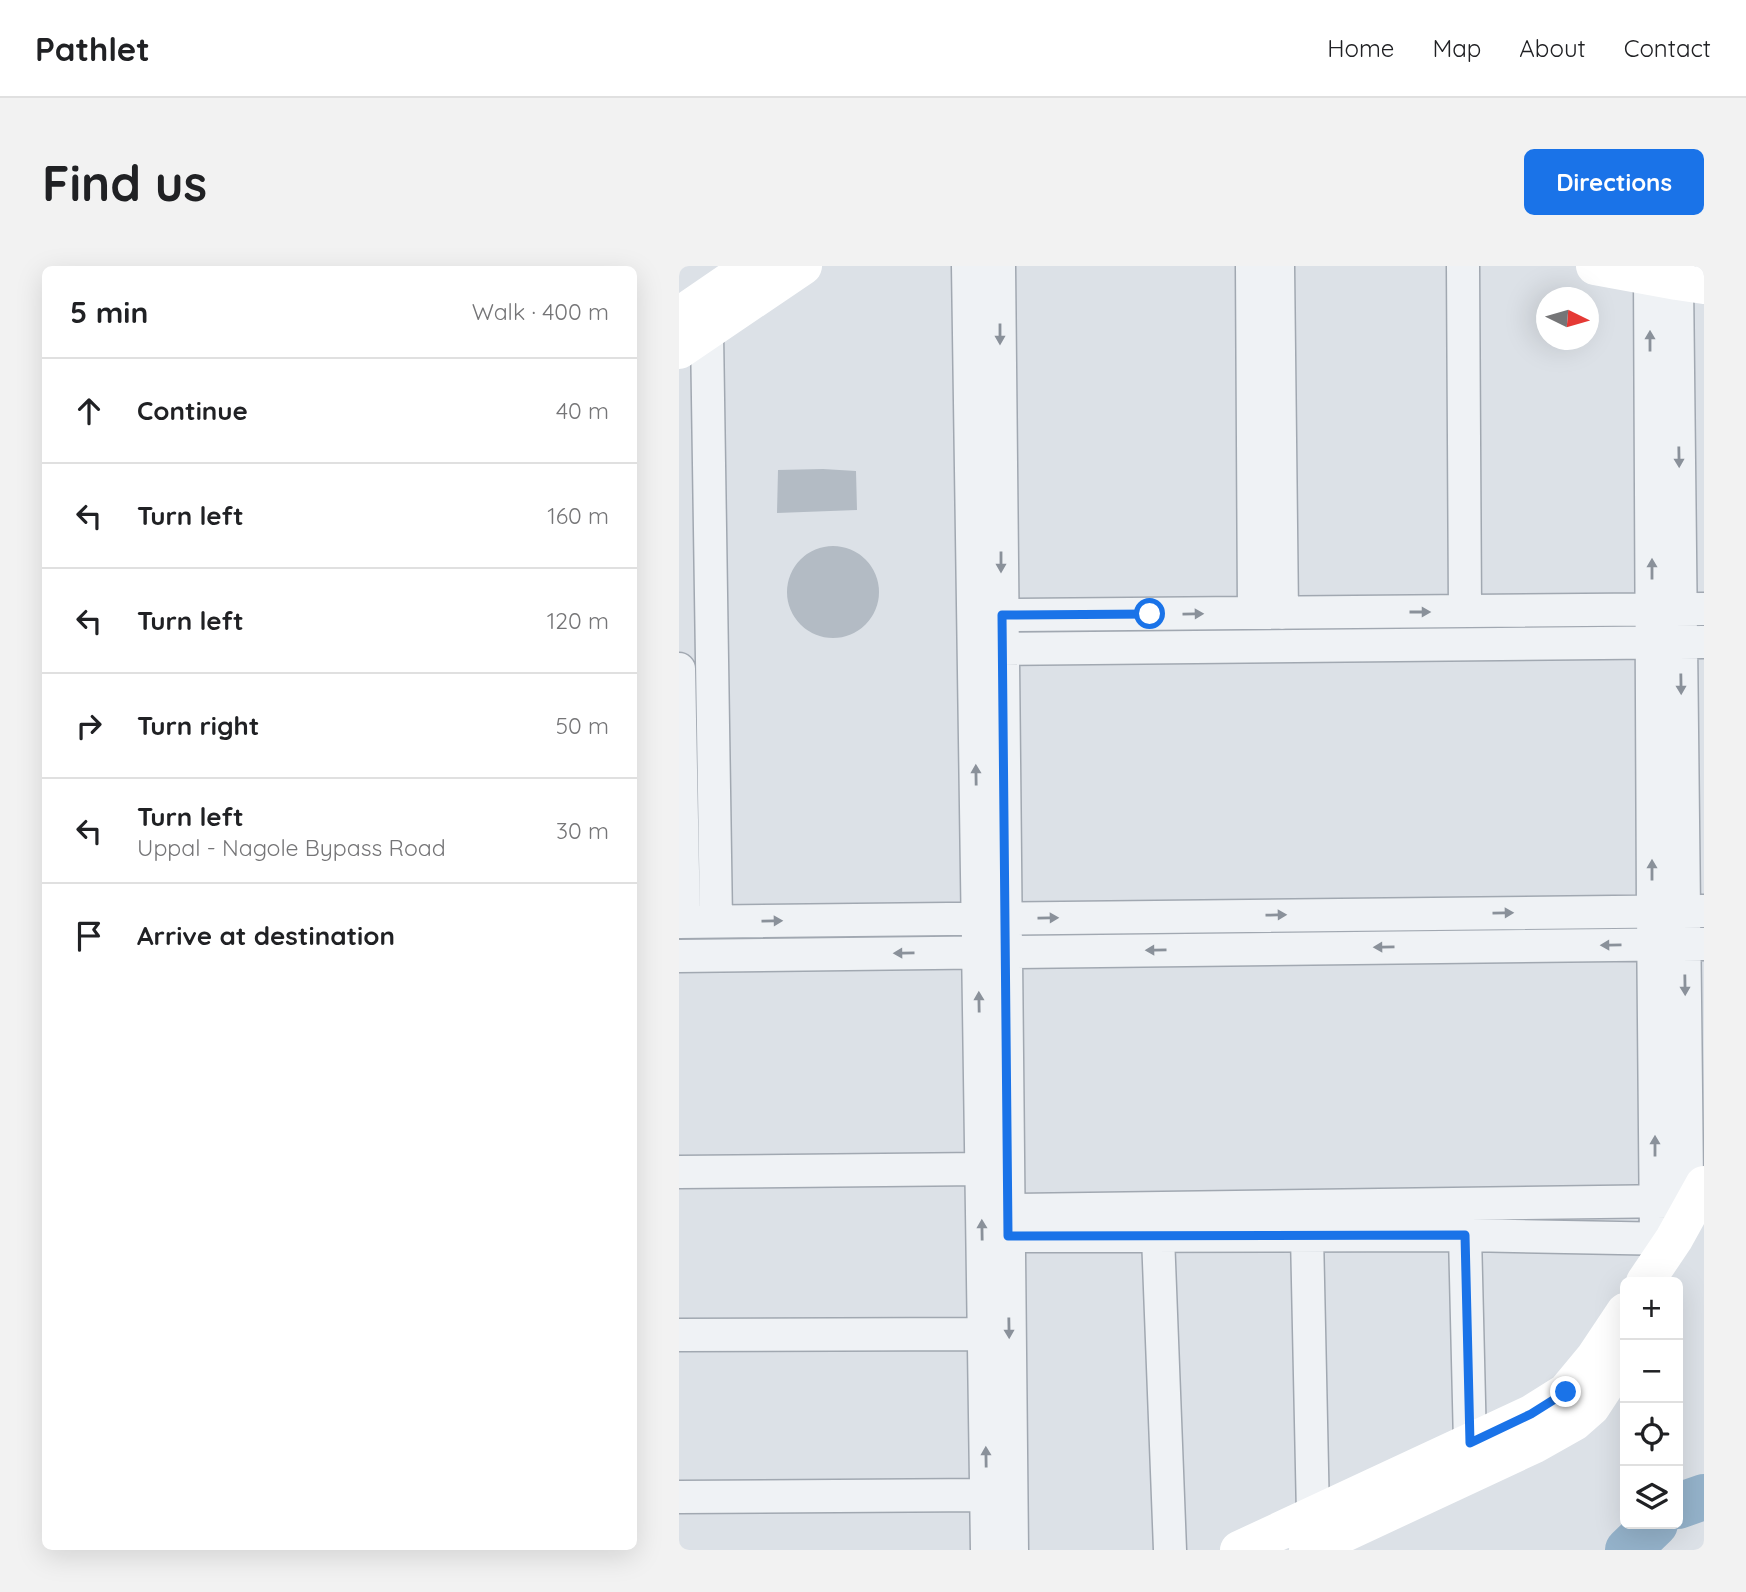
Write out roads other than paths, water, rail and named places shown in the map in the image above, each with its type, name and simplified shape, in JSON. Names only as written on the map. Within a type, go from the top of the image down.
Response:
[{"type":"street","points":[[716,921],[691,325],[752,266]]},
{"type":"street","points":[[691,325],[771,287],[803,266]]},
{"type":"street","points":[[968,266],[992,918],[981,1169],[987,1550]]},
{"type":"street","points":[[992,918],[1002,649],[999,266]]},
{"type":"street","points":[[1252,266],[1268,613]]},
{"type":"street","points":[[1268,613],[1277,266]]},
{"type":"street","points":[[1463,266],[1465,611]]},
{"type":"street","points":[[1595,266],[1672,275]]},
{"type":"street","points":[[1672,275],[1691,413],[1679,610]]},
{"type":"street","points":[[1672,275],[1679,642],[1694,911],[1681,944],[1682,1213],[1672,1277]]},
{"type":"street","points":[[1002,615],[1679,610]]},
{"type":"street","points":[[1002,649],[1679,642]]},
{"type":"street","points":[[1679,642],[1653,911],[1681,944]]},
{"type":"street","points":[[679,669],[681,922],[1694,911]]},
{"type":"street","points":[[679,956],[1681,944]]},
{"type":"street","points":[[992,952],[1008,1223],[1012,1550]]},
{"type":"street","points":[[679,1172],[981,1169]]},
{"type":"street","points":[[1008,1223],[1682,1213]]},
{"type":"street","points":[[1008,1223],[1158,1236],[1465,1235],[1682,1213]]},
{"type":"street","points":[[1648,1277],[1682,1213]]},
{"type":"street","points":[[1307,1235],[1311,1533]]},
{"type":"street","points":[[1465,1235],[1470,1443]]},
{"type":"street","points":[[1158,1236],[1170,1550]]},
{"type":"street","points":[[1311,1533],[1470,1443],[1531,1414],[1566,1392],[1595,1357],[1620,1320]]},
{"type":"street","points":[[679,1335],[984,1334]]},
{"type":"street","points":[[1239,1550],[1311,1533],[1535,1444],[1574,1422],[1591,1407],[1620,1363]]},
{"type":"street","points":[[679,1497],[986,1495]]},
{"type":"waterway","points":[[1683,1504],[1704,1497]]},
{"type":"waterway","points":[[1628,1550],[1650,1529]]}]
